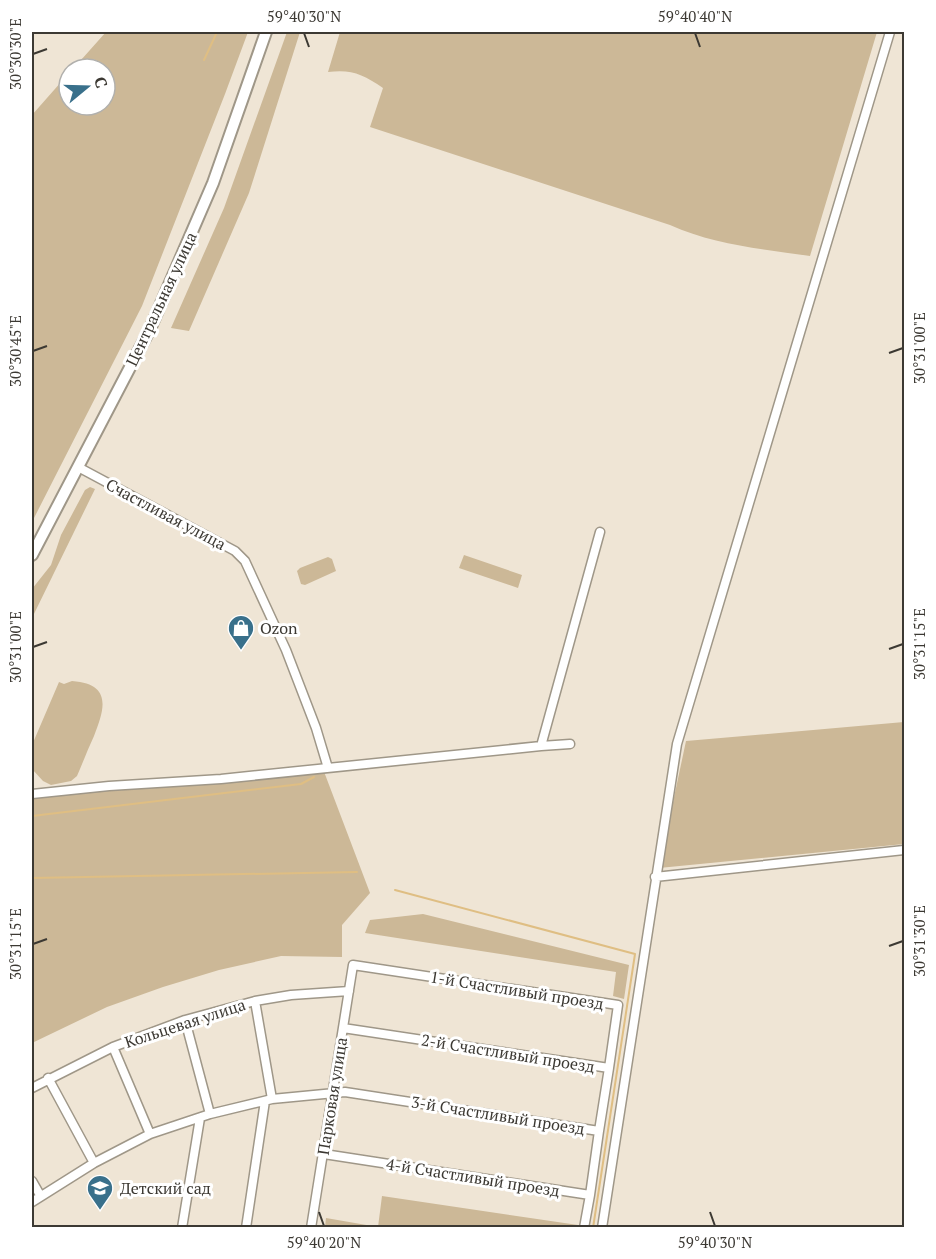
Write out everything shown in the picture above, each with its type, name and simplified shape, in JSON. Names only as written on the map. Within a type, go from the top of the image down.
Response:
[{"type":"main road","name":"Центральная улица","points":[[32,555],[150,329],[213,183],[266,32]]},
{"type":"street","points":[[602,1227],[677,744],[890,32]]},
{"type":"street","name":"Счастливая улица","points":[[78,467],[235,551],[245,561],[289,658],[316,728],[328,768]]},
{"type":"street","points":[[542,746],[600,532]]},
{"type":"street","points":[[32,794],[109,786],[221,779],[570,744]]},
{"type":"street","points":[[656,877],[904,850]]},
{"type":"street","name":"Парковая улица","points":[[311,1227],[353,965]]},
{"type":"street","name":"1-й Счастливый проезд","points":[[353,965],[618,1005],[609,1068]]},
{"type":"street","name":"Кольцевая улица","points":[[32,1088],[114,1047],[185,1020],[255,1001],[291,995],[348,991]]},
{"type":"street","points":[[246,1227],[268,1100],[255,1001]]},
{"type":"street","points":[[185,1020],[210,1114]]},
{"type":"street","name":"2-й Счастливый проезд","points":[[343,1028],[609,1068],[599,1131]]},
{"type":"street","points":[[114,1047],[150,1134]]},
{"type":"street","points":[[48,1078],[94,1163]]},
{"type":"street","name":"3-й Счастливый проезд","points":[[32,1202],[94,1163],[150,1134],[210,1114],[268,1100],[332,1092],[345,1092],[599,1131],[590,1195]]},
{"type":"street","points":[[182,1227],[200,1118]]},
{"type":"street","name":"4-й Счастливый проезд","points":[[324,1154],[590,1195]]},
{"type":"street","points":[[32,1181],[40,1195]]},
{"type":"street","points":[[584,1227],[590,1195]]},
{"type":"shaded area","points":[[106,32],[248,32],[142,306],[33,520],[32,115],[57,87],[57,117],[117,117],[117,57],[84,57]]},
{"type":"shaded area","points":[[287,32],[300,32],[249,193],[189,331],[171,328],[224,208]]},
{"type":"shaded area","points":[[340,32],[877,32],[810,256],[704,237],[370,127],[383,88],[357,74],[343,71],[328,72]]},
{"type":"shaded area","points":[[90,487],[95,489],[32,618],[32,589],[51,565],[61,535],[85,490]]},
{"type":"shaded area","points":[[464,555],[522,575],[518,588],[459,568]]},
{"type":"shaded area","points":[[328,557],[332,559],[336,571],[305,585],[301,584],[297,571],[300,568]]},
{"type":"shaded area","points":[[72,681],[85,683],[99,692],[102,699],[101,716],[77,776],[71,781],[51,785],[43,781],[32,769],[32,745],[59,682],[64,684]]},
{"type":"shaded area","points":[[904,722],[904,844],[659,868],[686,741]]},
{"type":"shaded area","points":[[323,769],[370,893],[342,925],[342,957],[281,956],[219,970],[107,1007],[32,1043],[32,794]]},
{"type":"shaded area","points":[[423,914],[629,965],[624,999],[613,996],[616,972],[365,933],[370,920]]},
{"type":"shaded area","points":[[382,1196],[578,1225],[578,1227],[378,1227]]},
{"type":"shaded area","points":[[326,1218],[378,1227],[325,1227]]},
{"type":"waterway","points":[[204,60],[217,32]]},
{"type":"waterway","points":[[32,816],[301,784],[314,777]]},
{"type":"waterway","points":[[32,878],[357,872]]},
{"type":"waterway","points":[[395,890],[635,954],[593,1228]]},
{"type":"place","name":"Ozon","points":[[241,651]]},
{"type":"place","name":"Детский сад","points":[[100,1211]]}]
